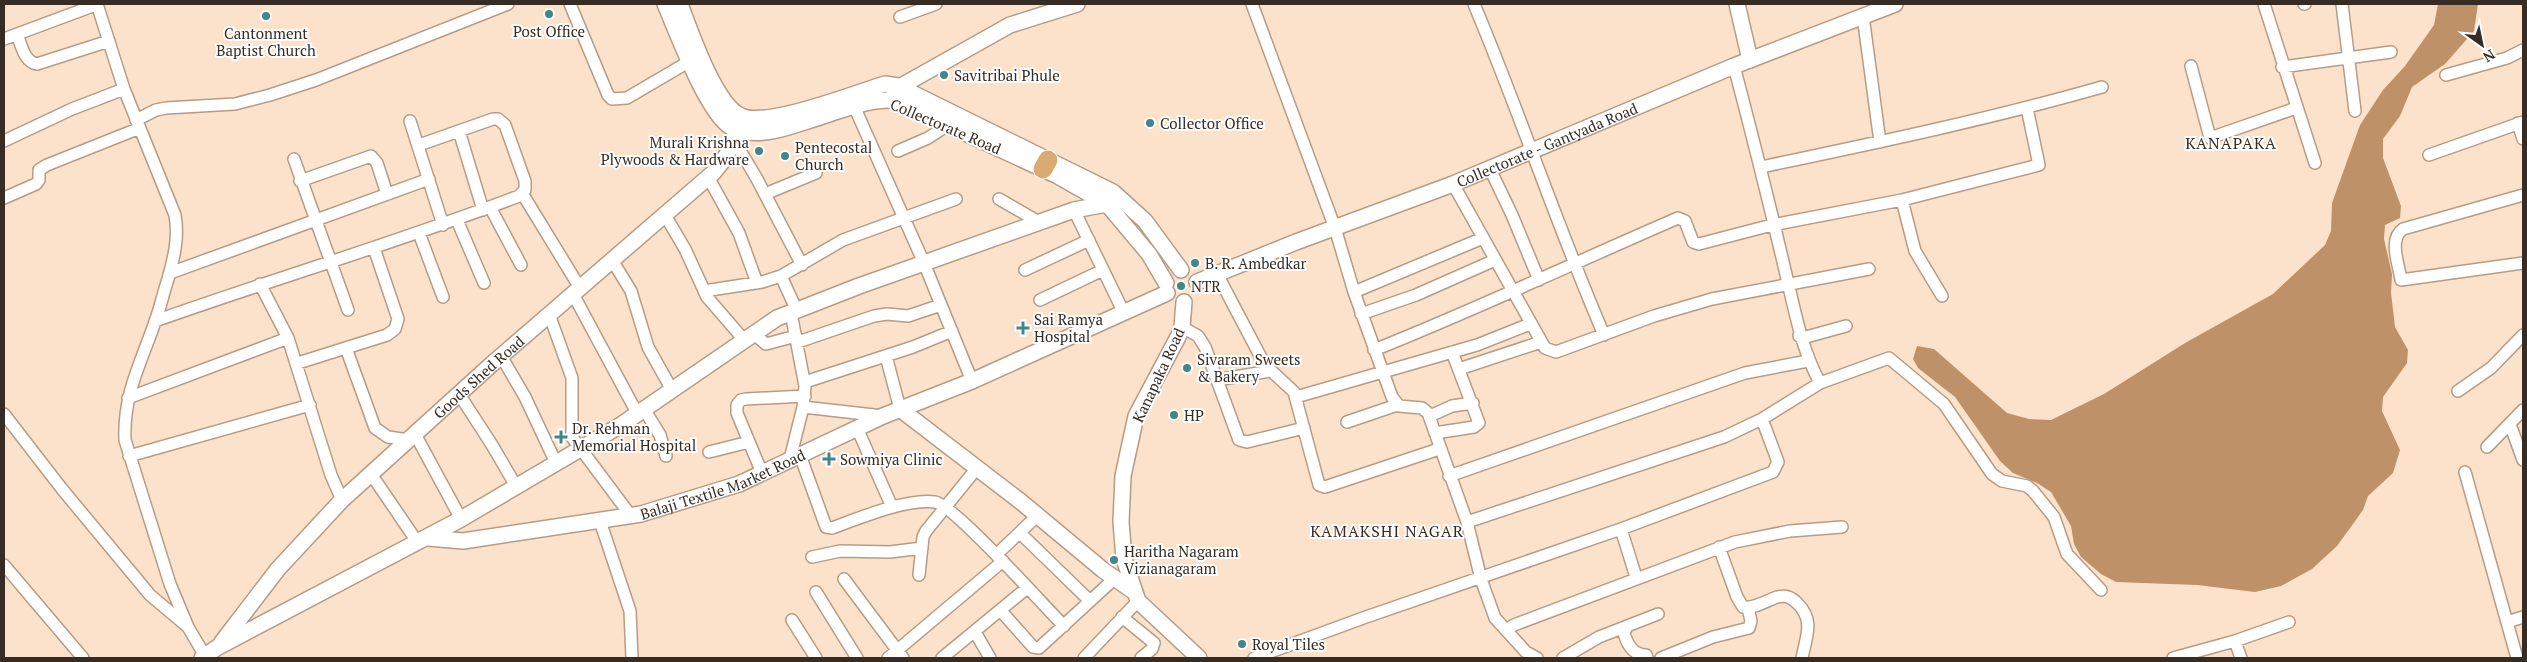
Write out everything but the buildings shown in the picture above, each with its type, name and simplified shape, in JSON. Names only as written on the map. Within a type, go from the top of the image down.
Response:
[{"type":"street","points":[[4,39],[98,4],[124,89],[175,215],[178,230],[170,273],[128,398],[124,419],[125,440],[170,584],[203,657]]},
{"type":"street","points":[[4,198],[36,184],[39,180],[39,170],[47,165],[138,124],[156,110],[235,104],[270,95],[316,80],[479,9],[508,4]]},
{"type":"street","points":[[570,4],[608,95],[612,99],[627,98],[690,61]]},
{"type":"street","name":"Collectorate Road","points":[[665,4],[716,114],[730,126],[757,132],[775,131],[876,100],[894,100],[948,125],[1113,192],[1145,221],[1181,270],[1191,274],[1197,282]]},
{"type":"street","points":[[680,4],[700,56],[726,103],[765,194],[802,265]]},
{"type":"street","points":[[900,17],[936,4]]},
{"type":"street","points":[[884,100],[898,86],[1010,25],[1053,7],[1077,4]]},
{"type":"street","points":[[1252,4],[1335,228],[1361,314],[1382,374],[1397,404]]},
{"type":"street","points":[[1474,4],[1533,151],[1573,263],[1604,334]]},
{"type":"street","points":[[1736,4],[1750,60]]},
{"type":"street","name":"Collectorate - Gantyada Road","points":[[1197,282],[1454,184],[1734,66],[1895,4]]},
{"type":"street","points":[[2264,4],[2282,67],[2315,163]]},
{"type":"street","points":[[2342,4],[2356,111]]},
{"type":"street","points":[[1864,16],[1880,142]]},
{"type":"street","points":[[17,34],[27,58],[30,62],[37,64],[109,41]]},
{"type":"street","points":[[2446,75],[2507,58],[2523,50]]},
{"type":"street","points":[[2282,67],[2391,52]]},
{"type":"street","points":[[1734,66],[1760,167],[1799,336],[1808,361],[1820,383]]},
{"type":"street","points":[[2191,66],[2210,138],[2296,108]]},
{"type":"street","name":"Collectorate Road","points":[[738,129],[763,119],[782,116],[885,84],[898,86],[1046,165],[1107,204],[1149,254],[1166,288]]},
{"type":"street","points":[[1760,167],[2027,108],[2102,87]]},
{"type":"street","points":[[4,141],[38,124],[124,89]]},
{"type":"street","points":[[854,106],[924,263],[972,381]]},
{"type":"street","points":[[1374,350],[1513,292],[1573,263],[1678,218],[1684,220],[1693,242],[1697,244],[1772,225],[1902,200],[2029,166],[2039,165],[2027,108]]},
{"type":"street","points":[[155,321],[260,284],[457,220],[522,193],[526,186],[502,121],[493,119],[418,145]]},
{"type":"street","points":[[410,121],[443,225]]},
{"type":"street","points":[[2429,155],[2521,123],[2523,139]]},
{"type":"street","points":[[898,151],[928,138],[948,125]]},
{"type":"street","name":"Goods Shed Road","points":[[218,647],[278,569],[342,500],[501,356],[708,178],[728,157],[738,129]]},
{"type":"street","points":[[459,131],[486,208],[521,265]]},
{"type":"street","points":[[300,181],[371,156],[377,162],[387,194]]},
{"type":"street","points":[[294,159],[300,181],[348,310]]},
{"type":"street","points":[[1490,169],[1539,280]]},
{"type":"street","points":[[765,194],[816,173]]},
{"type":"street","points":[[708,178],[739,233],[757,283]]},
{"type":"street","points":[[170,273],[429,179]]},
{"type":"street","points":[[1454,184],[1530,324],[1547,350],[1556,352],[1654,316],[1704,302],[1869,269]]},
{"type":"street","points":[[522,193],[640,411],[660,435],[666,456]]},
{"type":"street","points":[[2523,195],[2403,229],[2396,234],[2395,241],[2401,280],[2523,263]]},
{"type":"street","points":[[704,291],[757,283],[781,276],[843,240],[956,199]]},
{"type":"street","points":[[999,199],[1039,222]]},
{"type":"street","points":[[1902,200],[1915,252],[1942,296]]},
{"type":"street","name":"Goods Shed Road","points":[[203,657],[218,647],[423,541],[556,463],[640,411],[777,318],[1039,222],[1074,210],[1107,204]]},
{"type":"street","points":[[1074,210],[1124,312]]},
{"type":"street","points":[[664,215],[685,250],[704,291],[719,312],[749,337],[766,344],[797,339],[874,316],[887,314],[908,316],[941,305]]},
{"type":"street","points":[[457,220],[484,283]]},
{"type":"street","points":[[419,233],[443,297]]},
{"type":"street","points":[[1354,292],[1483,238]]},
{"type":"street","points":[[1025,270],[1088,240]]},
{"type":"street","points":[[1149,254],[1161,242]]},
{"type":"street","points":[[298,363],[387,335],[397,325],[398,319],[374,248]]},
{"type":"street","points":[[612,260],[631,290],[648,346],[672,390]]},
{"type":"street","points":[[1361,314],[1416,295],[1495,260]]},
{"type":"street","points":[[1040,300],[1103,270]]},
{"type":"street","points":[[1181,270],[1172,274],[1166,288],[1174,300],[1184,302],[1196,293],[1197,282]]},
{"type":"street","points":[[1217,274],[1270,370],[1290,386],[1296,397],[1316,482],[1322,487],[1439,449]]},
{"type":"street","points":[[781,276],[794,312],[805,382],[804,402],[795,457],[826,528],[832,528],[871,513],[892,508],[935,502],[946,506],[1000,558],[1064,626]]},
{"type":"street","points":[[260,284],[288,338],[298,363],[331,475],[342,500]]},
{"type":"street","name":"Balaji Textile Market Road","points":[[423,541],[463,541],[631,516],[739,484],[857,428],[972,381],[1124,312],[1166,288]]},
{"type":"street","name":"Kanapaka Road","points":[[1141,603],[1124,559],[1122,522],[1126,457],[1136,416],[1164,367],[1182,327],[1184,302]]},
{"type":"street","points":[[549,314],[572,378],[574,389],[571,433],[631,516]]},
{"type":"street","points":[[1296,397],[1382,374],[1452,352],[1530,324]]},
{"type":"street","points":[[1799,336],[1806,337],[1846,326]]},
{"type":"street","points":[[1182,327],[1202,341],[1236,436],[1243,442],[1304,428]]},
{"type":"street","points":[[805,382],[886,356],[952,331]]},
{"type":"street","points":[[2458,391],[2491,368],[2523,335]]},
{"type":"street","points":[[128,398],[288,338]]},
{"type":"street","points":[[1459,369],[1541,342]]},
{"type":"street","points":[[346,348],[375,428],[388,437],[412,437],[461,519]]},
{"type":"street","points":[[1434,433],[1477,426],[1480,420],[1452,352]]},
{"type":"street","points":[[501,356],[525,397],[556,463]]},
{"type":"street","points":[[886,356],[900,409],[978,468],[1114,579],[1199,658]]},
{"type":"street","points":[[1467,522],[1685,452],[1762,419],[1820,383],[1891,358],[1944,404],[1992,474],[2002,481],[2027,486],[2033,491],[2054,517],[2067,554],[2101,590]]},
{"type":"street","points":[[1449,476],[1745,373],[1808,361]]},
{"type":"street","points":[[1217,380],[1270,370]]},
{"type":"street","points":[[459,394],[516,486]]},
{"type":"street","points":[[762,473],[738,413],[738,402],[762,397],[804,402],[884,416]]},
{"type":"street","points":[[1430,416],[1452,406],[1473,403]]},
{"type":"street","points":[[1347,422],[1397,404],[1422,408],[1430,416],[1439,449],[1467,522],[1481,579],[1495,618],[1526,652],[1536,658]]},
{"type":"street","points":[[129,456],[310,405]]},
{"type":"street","points":[[2487,447],[2523,410]]},
{"type":"street","points":[[4,414],[62,489],[150,595],[188,627]]},
{"type":"street","points":[[1254,658],[1366,617],[1481,579],[1621,529],[1773,472],[1778,462],[1762,419]]},
{"type":"street","points":[[2510,424],[2523,460]]},
{"type":"street","points":[[857,428],[892,508]]},
{"type":"street","points":[[709,452],[749,442]]},
{"type":"street","points":[[919,575],[926,531],[978,468]]},
{"type":"street","points":[[2465,472],[2517,658]]},
{"type":"street","points":[[371,474],[423,541]]},
{"type":"street","points":[[844,579],[896,656],[1000,558],[1020,533],[1037,516]]},
{"type":"street","points":[[600,520],[630,611],[632,658]]},
{"type":"street","points":[[1506,630],[1514,625],[1636,577],[1735,542],[1790,531],[1842,527]]},
{"type":"street","points":[[1621,529],[1636,577]]},
{"type":"street","points":[[1020,533],[1090,601]]},
{"type":"street","points":[[1720,547],[1741,605],[1748,608],[1778,597],[1791,598],[1802,608],[1808,619],[1802,658]]},
{"type":"street","points":[[812,557],[840,551],[890,552],[922,548]]},
{"type":"street","points":[[4,565],[83,658]]},
{"type":"street","points":[[1001,611],[1036,648],[1042,646],[1114,579]]},
{"type":"street","points":[[942,658],[1027,588]]},
{"type":"street","points":[[816,592],[857,658]]},
{"type":"street","points":[[1084,658],[1122,617],[1141,603]]},
{"type":"street","points":[[1662,658],[1713,638],[1749,628],[1748,608]]},
{"type":"street","points":[[1563,658],[1588,642],[1658,614]]},
{"type":"street","points":[[2507,622],[2523,616]]},
{"type":"street","points":[[1122,617],[1154,643],[1152,649],[1141,658]]},
{"type":"street","points":[[792,620],[816,658]]},
{"type":"street","points":[[2173,658],[2236,641],[2289,622]]},
{"type":"street","points":[[1627,626],[1624,633],[1630,648],[1640,655],[1646,655],[1647,658]]},
{"type":"street","points":[[975,632],[990,658]]},
{"type":"street","points":[[2236,641],[2241,658]]},
{"type":"shaded area","points":[[2438,4],[2478,4],[2474,31],[2445,64],[2412,87],[2400,116],[2383,139],[2383,158],[2401,206],[2400,218],[2385,225],[2384,239],[2392,274],[2391,293],[2395,327],[2408,350],[2407,363],[2383,397],[2382,411],[2400,450],[2393,473],[2368,496],[2363,510],[2337,546],[2312,569],[2281,586],[2255,592],[2197,585],[2116,582],[2101,574],[2081,557],[2074,544],[2071,526],[2051,492],[2037,483],[2013,473],[2000,461],[1955,397],[1918,368],[1913,359],[1917,346],[1934,349],[2007,413],[2029,419],[2051,420],[2104,394],[2185,343],[2273,294],[2325,245],[2331,231],[2332,203],[2360,125],[2383,90],[2405,66],[2434,25]]},
{"type":"place","name":"Post Office","points":[[549,14]]},
{"type":"place","name":"Cantonment Baptist Church","points":[[266,16]]},
{"type":"place","name":"Savitribai Phule","points":[[944,75]]},
{"type":"place","name":"Collector Office","points":[[1150,123]]},
{"type":"place","name":"Murali Krishna Plywoods & Hardware","points":[[759,151]]},
{"type":"place","name":"Pentecostal Church","points":[[785,156]]},
{"type":"place","name":"B. R. Ambedkar","points":[[1195,263]]},
{"type":"place","name":"NTR","points":[[1181,286]]},
{"type":"place","name":"Sai Ramya Hospital","points":[[1023,328]]},
{"type":"place","name":"Sivaram Sweets & Bakery","points":[[1187,368]]},
{"type":"place","name":"HP","points":[[1174,415]]},
{"type":"place","name":"Dr. Rehman Memorial Hospital","points":[[561,437]]},
{"type":"place","name":"Sowmiya Clinic","points":[[829,459]]},
{"type":"place","name":"Haritha Nagaram Vizianagaram","points":[[1114,560]]},
{"type":"place","name":"Royal Tiles","points":[[1242,644]]},
{"type":"district","name":"KANAPAKA","points":[[2231,143]]},
{"type":"district","name":"KAMAKSHI NAGAR","points":[[1387,531]]}]
